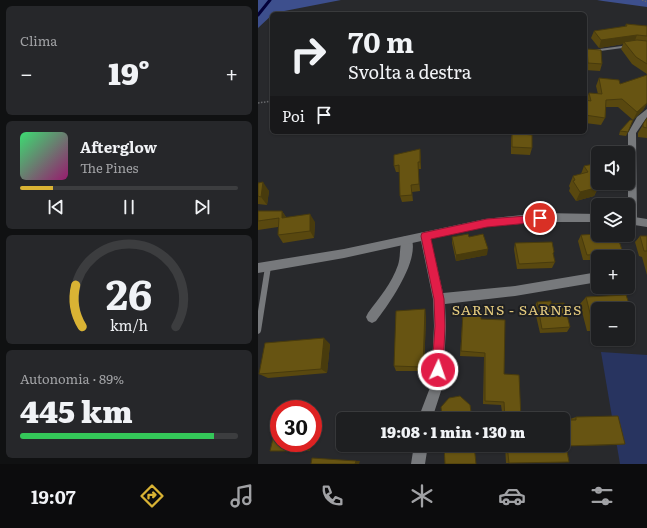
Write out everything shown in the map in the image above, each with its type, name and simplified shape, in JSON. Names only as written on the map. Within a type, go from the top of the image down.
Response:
[{"type":"street","points":[[631,198],[632,133],[640,119],[647,112]]},
{"type":"street","points":[[263,267],[407,240],[487,223],[525,219],[591,218]]},
{"type":"street","points":[[635,221],[647,223]]},
{"type":"street","points":[[425,236],[439,299],[440,326],[437,385],[427,412]]},
{"type":"street","points":[[372,317],[397,282],[405,265],[407,240]]},
{"type":"street","points":[[439,299],[515,291],[591,278]]},
{"type":"street","points":[[418,464],[420,452]]},
{"type":"lane","points":[[587,52],[634,46]]},
{"type":"lane","points":[[258,331],[263,267]]},
{"type":"path","points":[[642,0],[647,2]]},
{"type":"path","points":[[258,103],[270,101]]},
{"type":"shaded area","points":[[258,0],[341,0],[279,12],[270,12],[270,17],[258,28]]},
{"type":"shaded area","points":[[597,0],[647,0],[647,7],[603,1]]},
{"type":"shaded area","points":[[601,352],[647,355],[647,464],[620,464]]},
{"type":"building","points":[[626,24],[647,26],[647,36],[637,35],[601,40],[594,31],[627,26]]},
{"type":"building","points":[[637,40],[647,41],[647,64],[636,57],[624,42]]},
{"type":"building","points":[[587,49],[601,50],[602,64],[588,63]]},
{"type":"building","points":[[647,75],[647,103],[637,112],[622,99],[606,100],[605,118],[587,115],[587,100],[591,101],[589,93],[602,94],[599,78],[619,80],[620,84]]},
{"type":"building","points":[[647,118],[647,128],[643,127],[643,124]]},
{"type":"building","points":[[630,120],[633,120],[628,132],[620,131]]},
{"type":"building","points":[[512,134],[532,135],[532,148],[512,147]]},
{"type":"building","points":[[420,149],[420,162],[418,162],[419,184],[411,185],[412,195],[400,196],[399,165],[394,166],[394,155]]},
{"type":"building","points":[[591,164],[591,189],[580,192],[573,181],[575,180],[573,176],[588,172],[584,166]]},
{"type":"building","points":[[263,182],[261,197],[258,196],[258,183]]},
{"type":"building","points":[[258,211],[282,211],[282,218],[310,214],[310,231],[278,235],[279,218],[258,221]]},
{"type":"building","points":[[468,234],[469,237],[483,234],[488,249],[456,255],[452,237]]},
{"type":"building","points":[[591,234],[591,242],[619,242],[622,250],[591,250],[591,255],[587,255],[581,235]]},
{"type":"building","points":[[640,236],[647,236],[647,251],[644,251]]},
{"type":"building","points":[[552,242],[555,262],[519,264],[515,243]]},
{"type":"building","points":[[626,295],[628,302],[591,302],[591,317],[586,297]]},
{"type":"building","points":[[551,301],[551,304],[564,303],[570,327],[542,329],[537,302]]},
{"type":"building","points":[[468,308],[472,311],[476,309],[481,312],[481,319],[505,320],[504,374],[519,375],[521,412],[505,412],[504,402],[485,401],[485,353],[461,351],[463,311]]},
{"type":"building","points":[[425,309],[423,367],[394,366],[396,311]]},
{"type":"building","points":[[324,338],[321,369],[259,374],[265,343]]},
{"type":"building","points":[[460,396],[470,405],[471,412],[441,412],[441,407],[449,398]]},
{"type":"building","points":[[618,416],[625,444],[570,446],[570,420],[576,420],[576,417]]},
{"type":"building","points":[[444,452],[475,452],[476,464],[445,464]]},
{"type":"building","points":[[508,452],[567,452],[569,462],[509,463]]},
{"type":"building","points":[[312,458],[356,461],[355,464],[311,464]]},
{"type":"waterway","points":[[258,15],[270,0]]},
{"type":"district","name":"SARNS - SARNES","points":[[517,310]]},
{"type":"route","points":[[438,370],[440,326],[439,299],[425,236],[487,223],[540,218]]}]
